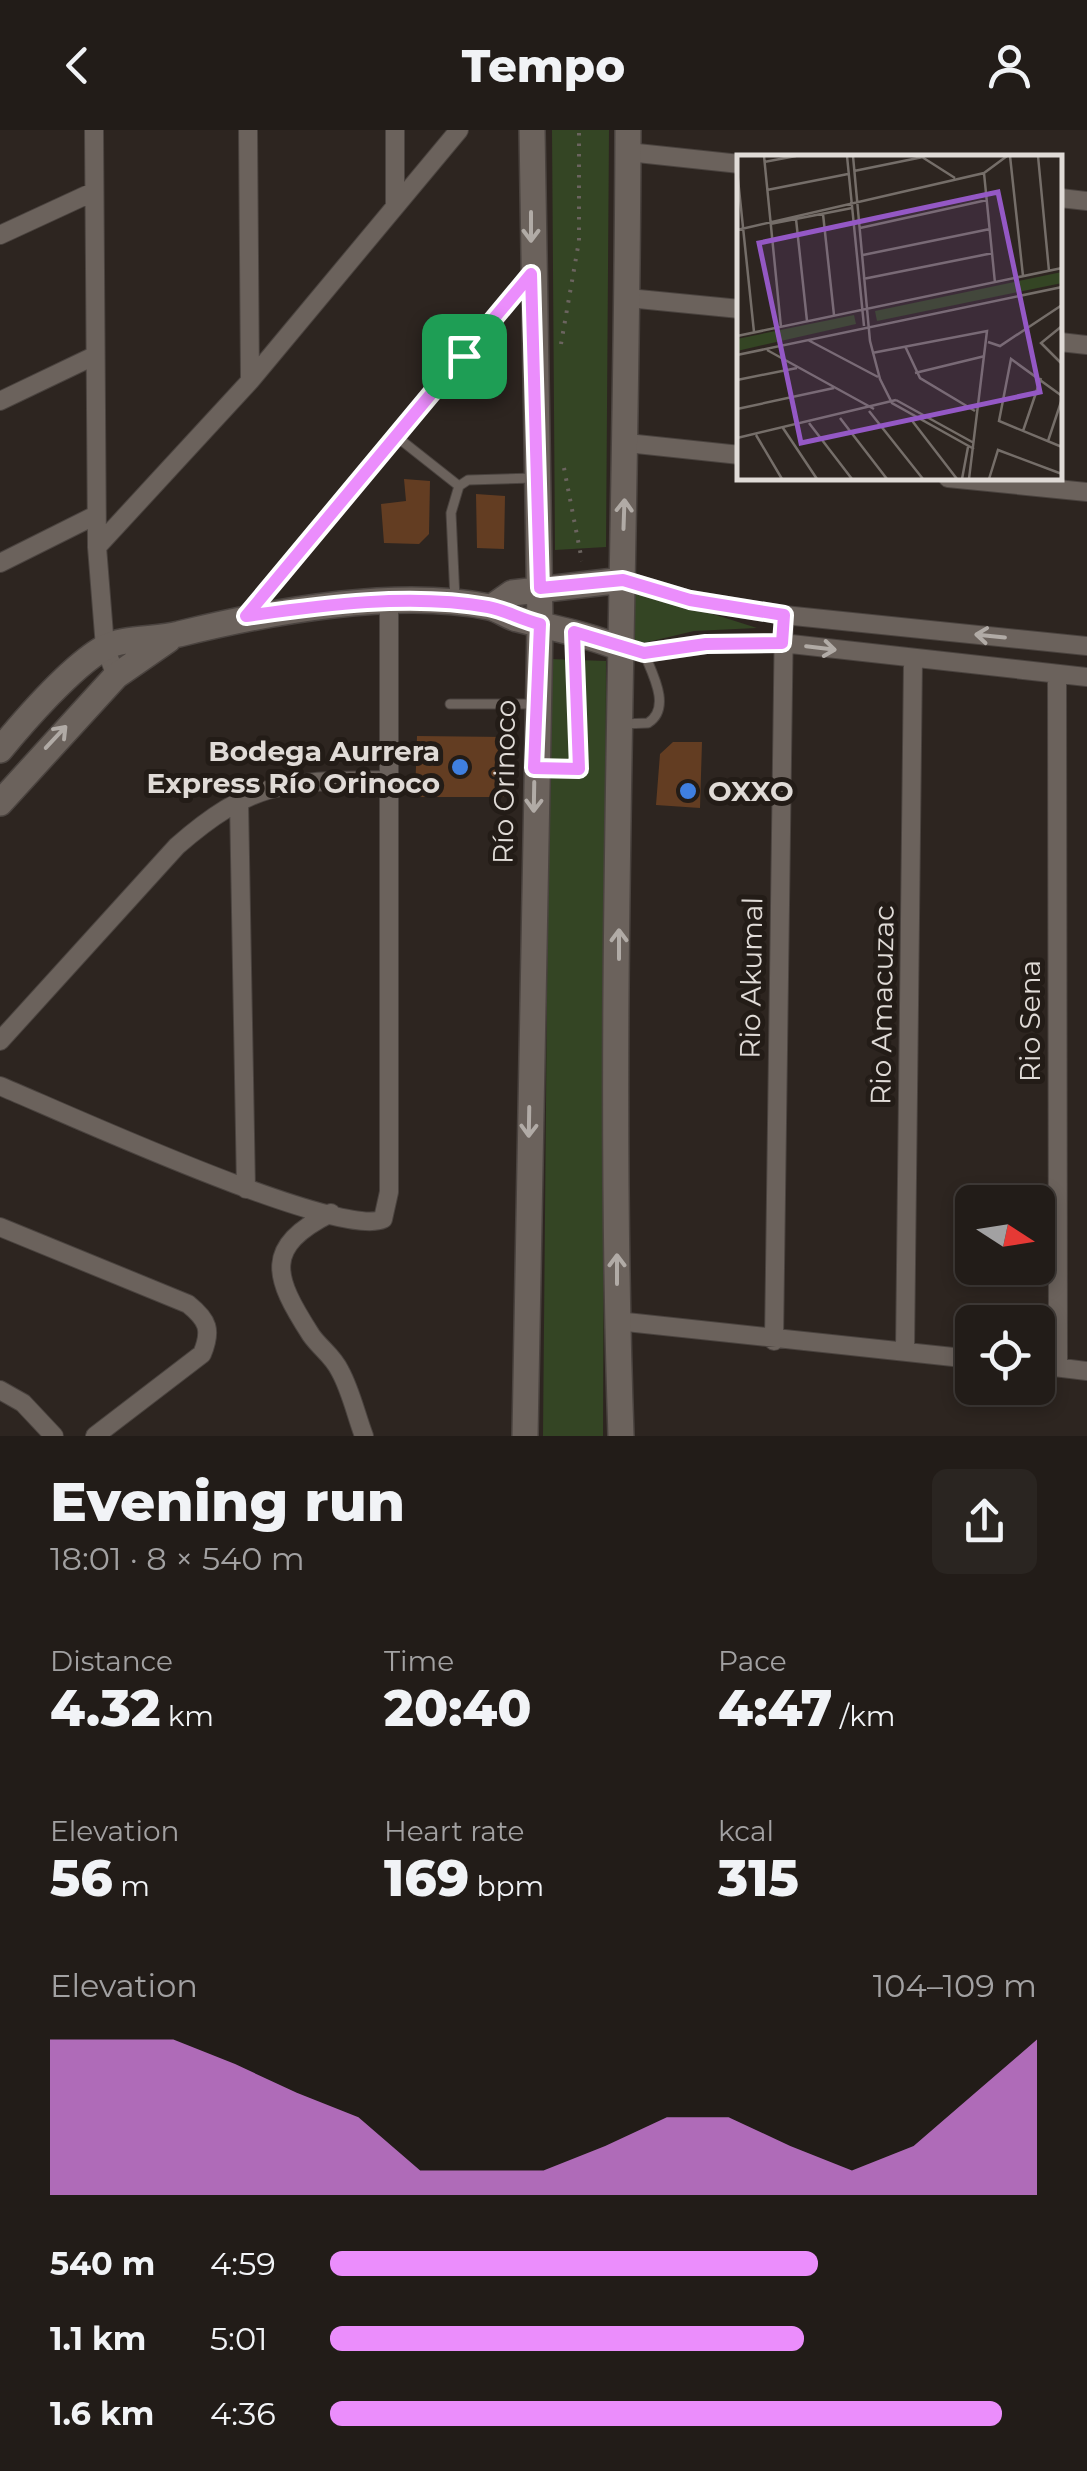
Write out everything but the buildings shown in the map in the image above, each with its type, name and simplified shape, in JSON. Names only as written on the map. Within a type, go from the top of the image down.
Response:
[{"type":"street","points":[[94,130],[97,547],[105,647],[116,676]]},
{"type":"street","points":[[248,130],[250,380]]},
{"type":"street","points":[[395,130],[395,206]]},
{"type":"street","points":[[97,547],[250,380],[459,130]]},
{"type":"street","name":"Río Orinoco","points":[[525,1436],[535,704],[540,624],[534,478],[532,130]]},
{"type":"street","points":[[621,1436],[617,1321],[621,724],[632,651],[623,580],[628,443],[628,141],[737,163]]},
{"type":"street","points":[[0,235],[93,192]]},
{"type":"street","points":[[1062,198],[1087,201]]},
{"type":"street","points":[[246,616],[531,274]]},
{"type":"street","points":[[628,298],[737,309]]},
{"type":"street","points":[[1062,342],[1087,345]]},
{"type":"street","points":[[0,400],[94,356]]},
{"type":"street","points":[[628,443],[737,455]]},
{"type":"street","points":[[968,480],[1087,492]]},
{"type":"street","points":[[0,563],[96,515]]},
{"type":"street","points":[[492,607],[512,592],[623,580],[690,600],[784,615],[1087,646]]},
{"type":"street","points":[[0,1086],[246,1189],[374,1224],[388,1211],[388,603]]},
{"type":"street","points":[[0,750],[26,718],[105,647],[174,636],[246,616],[388,603],[492,607],[512,618],[632,651],[706,644],[782,643],[1087,677]]},
{"type":"street","name":"Rio Akumal","points":[[774,1341],[784,615]]},
{"type":"street","points":[[0,803],[116,676],[174,636]]},
{"type":"street","name":"Rio Amacuzac","points":[[905,1352],[913,660]]},
{"type":"street","name":"Rio Sena","points":[[1057,674],[1058,1368]]},
{"type":"street","points":[[0,731],[26,718]]},
{"type":"street","points":[[0,1041],[177,846],[239,801],[270,786],[390,780]]},
{"type":"street","points":[[239,801],[246,1189]]},
{"type":"street","points":[[332,1213],[291,1236],[281,1258],[282,1276],[312,1337],[340,1369],[364,1436]]},
{"type":"street","points":[[0,1227],[188,1304],[205,1317],[210,1335],[202,1354],[95,1436]]},
{"type":"street","points":[[617,1321],[774,1341],[955,1356]]},
{"type":"street","points":[[1055,1368],[1087,1371]]},
{"type":"street","points":[[0,1390],[23,1404],[54,1436]]},
{"type":"lane","points":[[398,437],[459,486]]},
{"type":"lane","points":[[455,604],[451,513],[459,486],[468,480],[534,478]]},
{"type":"lane","points":[[621,724],[648,723],[659,710],[659,694],[632,651]]},
{"type":"lane","points":[[450,704],[535,704]]},
{"type":"path","points":[[560,352],[579,241],[579,130]]},
{"type":"path","points":[[564,468],[582,562],[578,585]]},
{"type":"path","points":[[534,768],[579,769],[574,632]]},
{"type":"green space","points":[[552,130],[609,130],[606,547],[555,550]]},
{"type":"green space","points":[[634,589],[757,628],[694,631],[635,645]]},
{"type":"green space","points":[[550,659],[606,661],[603,1436],[543,1436]]},
{"type":"place","name":"Bodega Aurrera Express Río Orinoco","points":[[460,767]]},
{"type":"place","name":"OXXO","points":[[688,791]]},
{"type":"route","points":[[531,274],[540,588],[623,580],[690,600],[784,615],[782,643],[706,644],[644,653],[574,632],[579,769],[534,768],[540,624],[512,618],[492,607],[455,604],[296,608],[246,616],[464,356],[531,274]]}]
